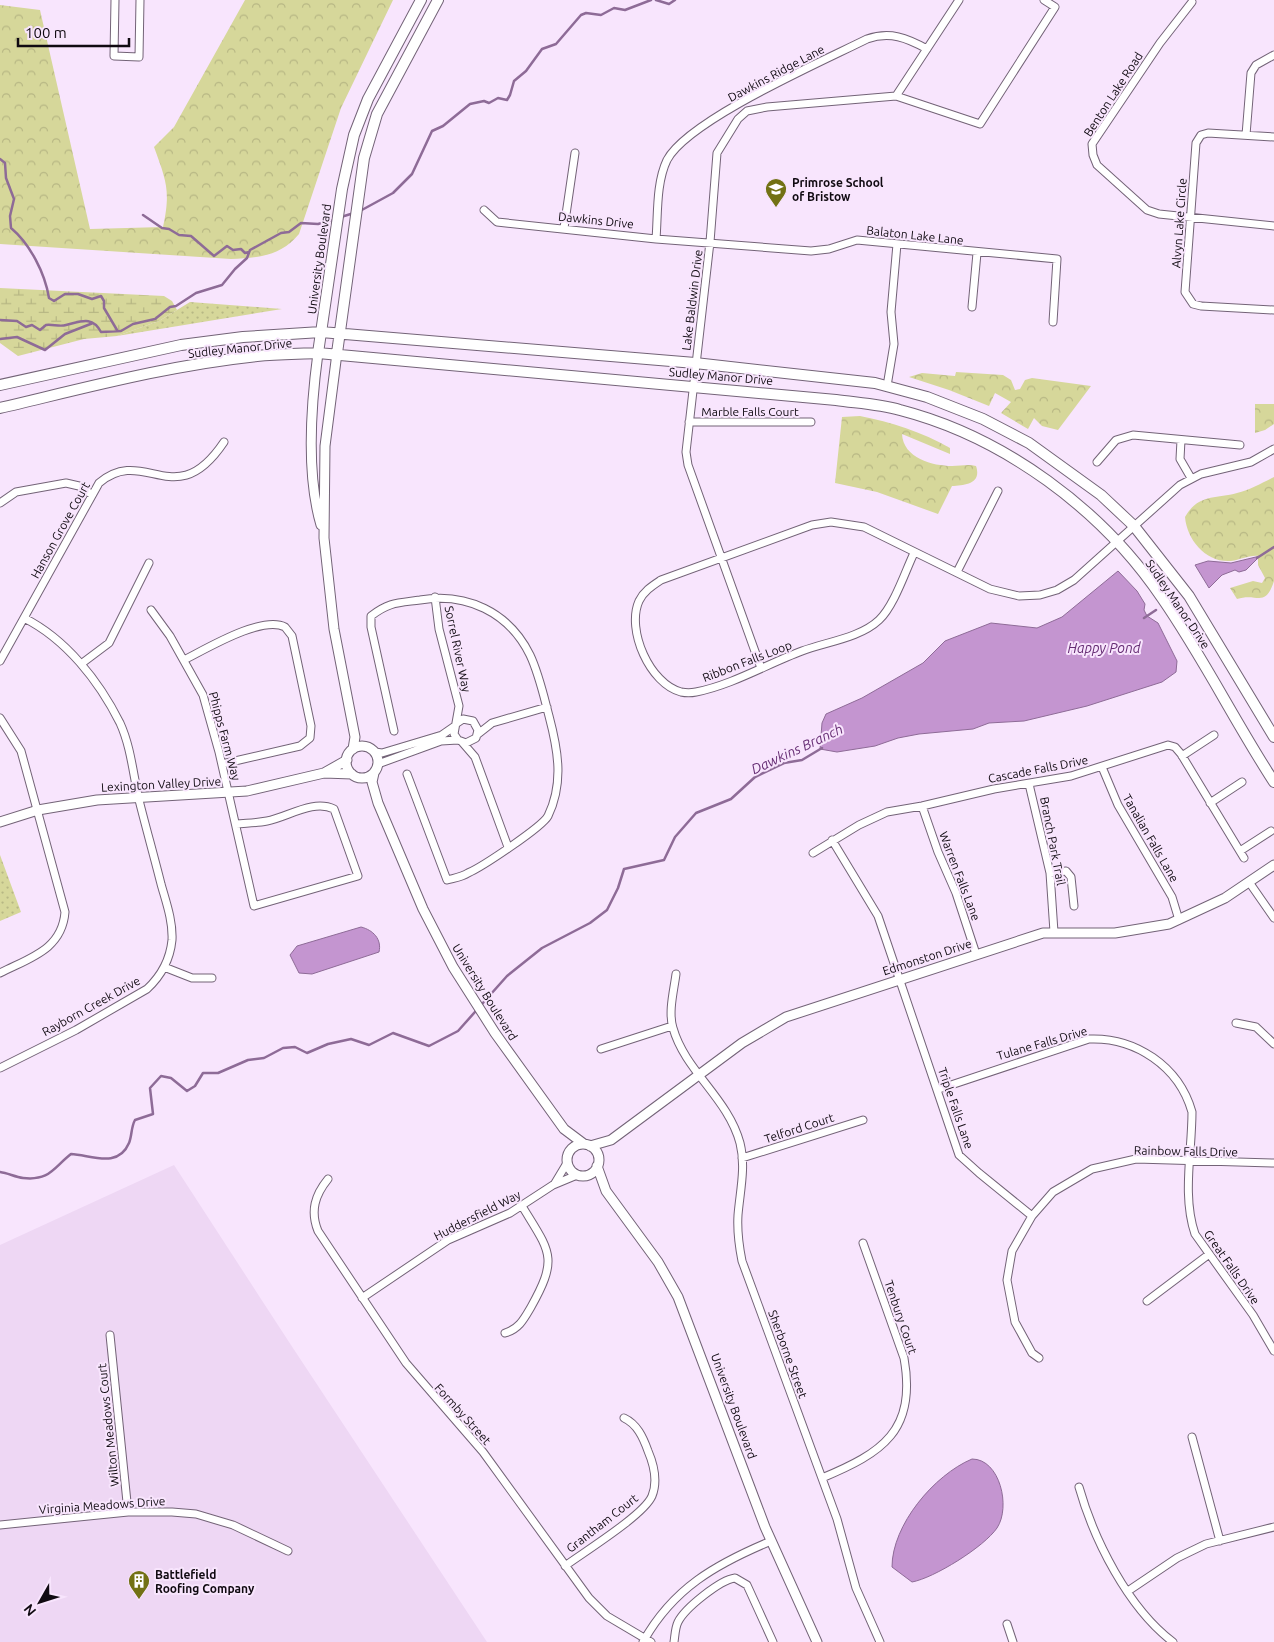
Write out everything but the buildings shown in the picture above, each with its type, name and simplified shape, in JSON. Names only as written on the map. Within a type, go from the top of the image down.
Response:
[{"type":"main road","name":"University Boulevard","points":[[318,353],[347,160],[368,99],[421,0]]},
{"type":"main road","name":"University Boulevard","points":[[337,353],[353,225],[364,158],[377,114],[438,0]]},
{"type":"main road","name":"Sudley Manor Drive","points":[[0,385],[181,345],[243,336],[321,332],[695,363],[887,386],[927,397],[982,419],[1029,443],[1079,478],[1134,526],[1189,596],[1274,738]]},
{"type":"main road","name":"Sudley Manor Drive","points":[[0,408],[179,368],[258,356],[337,353],[693,386],[898,409],[940,423],[975,438],[1035,473],[1081,508],[1117,542],[1161,596],[1182,628],[1274,782]]},
{"type":"street","points":[[115,0],[114,56],[139,57],[140,0]]},
{"type":"street","points":[[896,96],[959,0]]},
{"type":"street","name":"Lake Baldwin Drive","points":[[762,668],[688,464],[686,452],[710,242],[717,153],[734,122],[742,114],[767,107],[896,96],[980,124],[1055,7],[1044,0]]},
{"type":"street","name":"Benton Lake Road","points":[[1192,2],[1160,43],[1092,144],[1093,155],[1097,165],[1147,210],[1159,214],[1274,226]]},
{"type":"street","name":"Dawkins Ridge Lane","points":[[656,238],[662,174],[673,151],[691,135],[749,98],[868,39],[882,35],[894,36],[912,41],[927,49]]},
{"type":"street","points":[[1246,135],[1251,73],[1263,59],[1274,55]]},
{"type":"street","name":"Alvyn Lake Circle","points":[[1274,137],[1208,133],[1201,135],[1196,143],[1185,292],[1193,304],[1201,306],[1274,310]]},
{"type":"street","points":[[564,228],[575,153]]},
{"type":"street","name":"Dawkins Drive","points":[[484,210],[497,222],[710,242]]},
{"type":"street","name":"Balaton Lake Lane","points":[[710,242],[811,251],[829,249],[857,240],[1057,260],[1053,322]]},
{"type":"street","points":[[887,386],[894,344],[891,312],[897,244]]},
{"type":"street","points":[[972,307],[977,253]]},
{"type":"street","name":"University Boulevard","points":[[318,353],[313,388],[312,445],[317,511],[324,538]]},
{"type":"street","name":"University Boulevard","points":[[337,353],[326,428],[324,538],[334,628],[355,739],[353,749]]},
{"type":"street","name":"Marble Falls Court","points":[[689,422],[811,422]]},
{"type":"street","points":[[1097,462],[1110,445],[1124,436],[1133,435],[1240,445]]},
{"type":"street","points":[[1181,440],[1180,459],[1191,478],[1242,465],[1274,449]]},
{"type":"street","name":"Hanson Grove Court","points":[[0,661],[91,494],[106,477],[123,472],[141,470],[166,477],[191,474],[206,466],[224,442]]},
{"type":"street","name":"Ribbon Falls Loop","points":[[914,553],[886,611],[879,620],[868,628],[710,689],[693,693],[667,687],[656,678],[636,630],[636,615],[639,602],[647,589],[661,580],[812,525],[831,522],[864,527],[990,589],[1019,596],[1040,595],[1057,590],[1074,580],[1167,495],[1191,478]]},
{"type":"street","points":[[0,503],[16,492],[66,483],[79,486],[91,494]]},
{"type":"street","points":[[957,572],[998,491]]},
{"type":"street","points":[[81,664],[109,644],[149,563]]},
{"type":"street","points":[[394,731],[371,626],[371,616],[386,605],[435,597],[460,598],[481,606],[506,623],[530,656],[547,707],[557,747],[557,792],[547,818],[534,830],[468,873],[447,880],[407,774]]},
{"type":"street","name":"Sorrel River Way","points":[[435,597],[439,629],[459,706],[456,725]]},
{"type":"street","name":"Phipps Farm Way","points":[[151,610],[184,660],[203,695],[222,764],[254,906],[358,876],[334,808],[318,805],[266,821],[236,824]]},
{"type":"street","name":"Rayborn Creek Drive","points":[[0,1068],[137,996],[155,981],[164,967],[170,952],[172,929],[138,798],[129,746],[120,723],[70,649],[38,625],[24,618]]},
{"type":"street","points":[[184,660],[241,632],[270,624],[285,626],[292,636],[311,726],[310,738],[300,746],[222,764]]},
{"type":"street","name":"University Boulevard","points":[[350,705],[361,737],[372,750]]},
{"type":"street","name":"Sorrel River Way","points":[[459,706],[471,720]]},
{"type":"street","points":[[492,723],[463,719],[439,736],[382,753],[362,746],[353,749],[346,760],[347,767],[355,775],[368,777],[376,768],[441,741],[470,742],[492,723],[547,707]]},
{"type":"street","points":[[0,718],[21,751],[64,903],[62,931],[52,944],[0,973]]},
{"type":"street","points":[[471,720],[477,726],[475,756]]},
{"type":"street","points":[[456,725],[454,734],[475,756],[508,847]]},
{"type":"street","points":[[1214,735],[1182,756],[1242,855],[1271,831]]},
{"type":"street","name":"Cascade Falls Drive","points":[[813,853],[832,840],[887,812],[922,806],[964,795],[1029,784],[1102,767],[1168,745],[1175,747],[1182,756]]},
{"type":"street","points":[[372,750],[376,768]]},
{"type":"street","name":"Lexington Valley Drive","points":[[324,773],[346,760]]},
{"type":"street","name":"Tanalian Falls Lane","points":[[1102,767],[1118,805],[1172,897],[1179,920]]},
{"type":"street","name":"University Boulevard","points":[[376,768],[372,782],[378,803],[423,909],[461,982],[564,1129],[587,1145]]},
{"type":"street","name":"Lexington Valley Drive","points":[[0,822],[38,810],[96,800],[228,793],[247,791],[324,773],[355,775]]},
{"type":"street","name":"University Boulevard","points":[[355,775],[378,803]]},
{"type":"street","points":[[1210,803],[1242,782]]},
{"type":"street","name":"Branch Park Trail","points":[[1029,784],[1050,873],[1054,932]]},
{"type":"street","name":"Warren Falls Lane","points":[[922,806],[938,852],[956,893],[976,954]]},
{"type":"street","name":"Triple Falls Lane","points":[[832,840],[878,916],[938,1088],[959,1155],[978,1174],[1032,1216]]},
{"type":"street","name":"Edmonston Drive","points":[[587,1145],[611,1140],[742,1043],[786,1017],[1043,933],[1115,933],[1153,928],[1179,920],[1211,906],[1274,865]]},
{"type":"street","points":[[1050,873],[1066,871],[1071,877],[1074,906]]},
{"type":"street","points":[[1249,882],[1274,918]]},
{"type":"street","points":[[164,967],[192,978],[212,978]]},
{"type":"street","points":[[601,1049],[672,1026],[676,974]]},
{"type":"street","points":[[1236,1023],[1256,1027],[1274,1044]]},
{"type":"street","name":"Sherborne Street","points":[[672,1026],[683,1048],[700,1075],[719,1099],[731,1120],[742,1158],[742,1187],[738,1229],[742,1261],[822,1478],[856,1588],[880,1642]]},
{"type":"street","name":"Tulane Falls Drive","points":[[938,1088],[1089,1040],[1106,1039],[1126,1043],[1146,1053],[1163,1066],[1179,1083],[1188,1098],[1192,1112],[1190,1161]]},
{"type":"street","name":"Telford Court","points":[[742,1158],[863,1120]]},
{"type":"street","name":"University Boulevard","points":[[564,1129],[569,1152]]},
{"type":"street","name":"Edmonston Drive","points":[[598,1163],[611,1140]]},
{"type":"street","points":[[577,1145],[587,1145],[596,1152],[598,1163],[593,1172],[580,1175],[571,1170],[567,1164],[569,1152],[577,1145]]},
{"type":"street","name":"Rainbow Falls Drive","points":[[1039,1358],[1032,1353],[1016,1322],[1007,1280],[1012,1252],[1032,1216],[1053,1192],[1092,1169],[1136,1159],[1274,1163]]},
{"type":"street","name":"Great Falls Drive","points":[[1190,1161],[1190,1220],[1195,1234],[1208,1255],[1253,1315],[1274,1351]]},
{"type":"street","name":"University Boulevard","points":[[598,1163],[606,1191]]},
{"type":"street","name":"Huddersfield Way","points":[[553,1185],[567,1164]]},
{"type":"street","name":"University Boulevard","points":[[580,1175],[596,1181],[606,1191],[658,1262],[678,1297],[771,1541],[817,1642]]},
{"type":"street","name":"Huddersfield Way","points":[[362,1298],[448,1240],[522,1206],[553,1185],[580,1175]]},
{"type":"street","name":"Formby Street","points":[[328,1179],[315,1200],[316,1225],[406,1364],[483,1452],[597,1608],[646,1641]]},
{"type":"street","points":[[505,1333],[522,1323],[544,1283],[550,1264],[546,1247],[522,1206]]},
{"type":"street","name":"Tenbury Court","points":[[822,1478],[858,1463],[877,1451],[898,1423],[906,1399],[907,1374],[904,1358],[863,1242]]},
{"type":"street","points":[[1147,1301],[1208,1255]]},
{"type":"street","name":"Wilton Meadows Court","points":[[110,1335],[128,1512]]},
{"type":"street","name":"Grantham Court","points":[[565,1566],[641,1510],[652,1497],[655,1478],[650,1456],[638,1429],[624,1418]]},
{"type":"street","points":[[1192,1437],[1220,1541]]},
{"type":"street","points":[[1079,1487],[1092,1526],[1128,1591],[1146,1616],[1161,1633],[1173,1642]]},
{"type":"street","name":"Virginia Meadows Drive","points":[[0,1525],[128,1512],[151,1511],[196,1514],[247,1531],[288,1550]]},
{"type":"street","points":[[1128,1591],[1177,1558],[1206,1544],[1274,1528]]},
{"type":"street","points":[[646,1641],[662,1613],[694,1582],[723,1562],[771,1541]]},
{"type":"street","points":[[674,1642],[678,1623],[688,1610],[726,1581],[735,1578],[747,1585],[773,1642]]},
{"type":"street","points":[[1007,1624],[1013,1642]]},
{"type":"shaded area","points":[[174,1165],[487,1642],[0,1642],[0,1245]]},
{"type":"green space","points":[[245,0],[393,0],[341,108],[299,234],[292,241],[285,247],[268,254],[250,258],[231,259],[0,244],[0,5],[40,10],[90,229],[163,227],[167,204],[166,186],[154,147],[174,127]]},
{"type":"green space","points":[[0,288],[164,296],[172,301],[177,310],[159,321],[117,336],[84,339],[18,356],[0,343]]},
{"type":"green space","points":[[190,302],[282,309],[117,336],[159,321]]},
{"type":"green space","points":[[956,372],[1003,375],[1011,380],[1015,390],[1020,389],[1025,380],[1032,378],[1091,386],[1058,430],[1042,426],[1034,418],[1028,429],[1001,413],[1011,402],[995,393],[989,406],[909,377],[922,373],[955,376]]},
{"type":"green space","points":[[1255,404],[1274,404],[1274,424],[1265,430],[1255,433]]},
{"type":"green space","points":[[860,416],[906,428],[939,442],[950,448],[950,454],[902,434],[904,442],[913,455],[928,462],[944,466],[976,466],[977,477],[971,482],[952,486],[938,514],[877,492],[835,483],[842,417]]},
{"type":"green space","points":[[1274,477],[1274,581],[1271,590],[1264,597],[1237,599],[1230,588],[1253,581],[1262,583],[1265,578],[1258,565],[1258,556],[1222,561],[1206,554],[1194,542],[1185,517],[1201,501],[1242,492]]},
{"type":"green space","points":[[0,855],[21,912],[0,921]]},
{"type":"water","points":[[1260,556],[1246,570],[1239,572],[1235,570],[1222,575],[1209,588],[1195,565],[1208,561],[1231,563]]},
{"type":"water","name":"Happy Pond","points":[[1118,571],[1137,591],[1145,604],[1144,610],[1147,616],[1158,623],[1177,661],[1176,672],[1162,682],[1087,706],[1024,721],[989,723],[973,729],[919,734],[898,738],[875,746],[837,752],[820,749],[822,723],[826,714],[862,698],[923,663],[945,641],[991,623],[1037,628],[1062,617]]},
{"type":"water","points":[[361,927],[369,930],[376,936],[380,947],[379,952],[312,974],[299,973],[290,955],[297,946]]},
{"type":"water","points":[[972,1459],[982,1461],[990,1467],[996,1475],[1000,1486],[1003,1508],[997,1528],[991,1536],[958,1561],[933,1575],[912,1582],[892,1567],[899,1535],[907,1519],[930,1489],[943,1477]]},
{"type":"waterway","points":[[360,211],[393,193],[412,174],[432,131],[443,126],[470,104],[484,101],[489,103],[498,98],[507,100],[514,81],[526,71],[542,49],[556,44],[581,15],[586,13],[601,15],[614,8],[625,10],[651,0]]},
{"type":"waterway","points":[[656,0],[669,4],[675,0]]},
{"type":"waterway","points":[[0,159],[5,163],[6,178],[14,199],[10,216],[11,228],[24,242],[36,260],[49,298],[54,301],[65,294],[78,294],[92,299],[101,296],[104,301],[104,308],[117,330]]},
{"type":"waterway","points":[[341,217],[354,213]]},
{"type":"waterway","points":[[143,215],[162,228],[169,229],[179,235],[191,236],[214,256],[227,246],[233,250],[241,249],[245,253],[249,252]]},
{"type":"waterway","points":[[0,320],[17,321],[26,327],[32,325],[40,330],[46,325],[64,326],[85,321],[94,323],[101,332],[121,331],[133,324],[155,319],[170,307],[176,306],[196,293],[222,285],[247,258],[250,250],[281,233],[289,232],[301,223],[318,224],[336,219]]},
{"type":"waterway","points":[[0,339],[17,337],[45,350],[65,334],[93,323]]},
{"type":"waterway","name":"Dawkins Branch","points":[[1257,558],[1274,547]]},
{"type":"waterway","name":"Dawkins Branch","points":[[1144,618],[1156,610]]},
{"type":"waterway","name":"Dawkins Branch","points":[[0,1172],[23,1178],[32,1178],[50,1172],[71,1154],[103,1159],[118,1156],[129,1143],[135,1120],[153,1114],[150,1088],[161,1076],[171,1078],[187,1091],[195,1086],[203,1073],[218,1073],[248,1060],[264,1058],[283,1048],[295,1047],[307,1053],[328,1044],[351,1039],[369,1045],[393,1033],[429,1046],[458,1031],[507,976],[542,948],[590,923],[607,910],[618,888],[624,869],[664,860],[675,837],[696,813],[731,799],[755,777],[784,763],[802,760],[822,748]]},
{"type":"place","name":"Primrose School of Bristow","points":[[776,208]]},
{"type":"place","name":"Battlefield Roofing Company","points":[[139,1600]]}]
